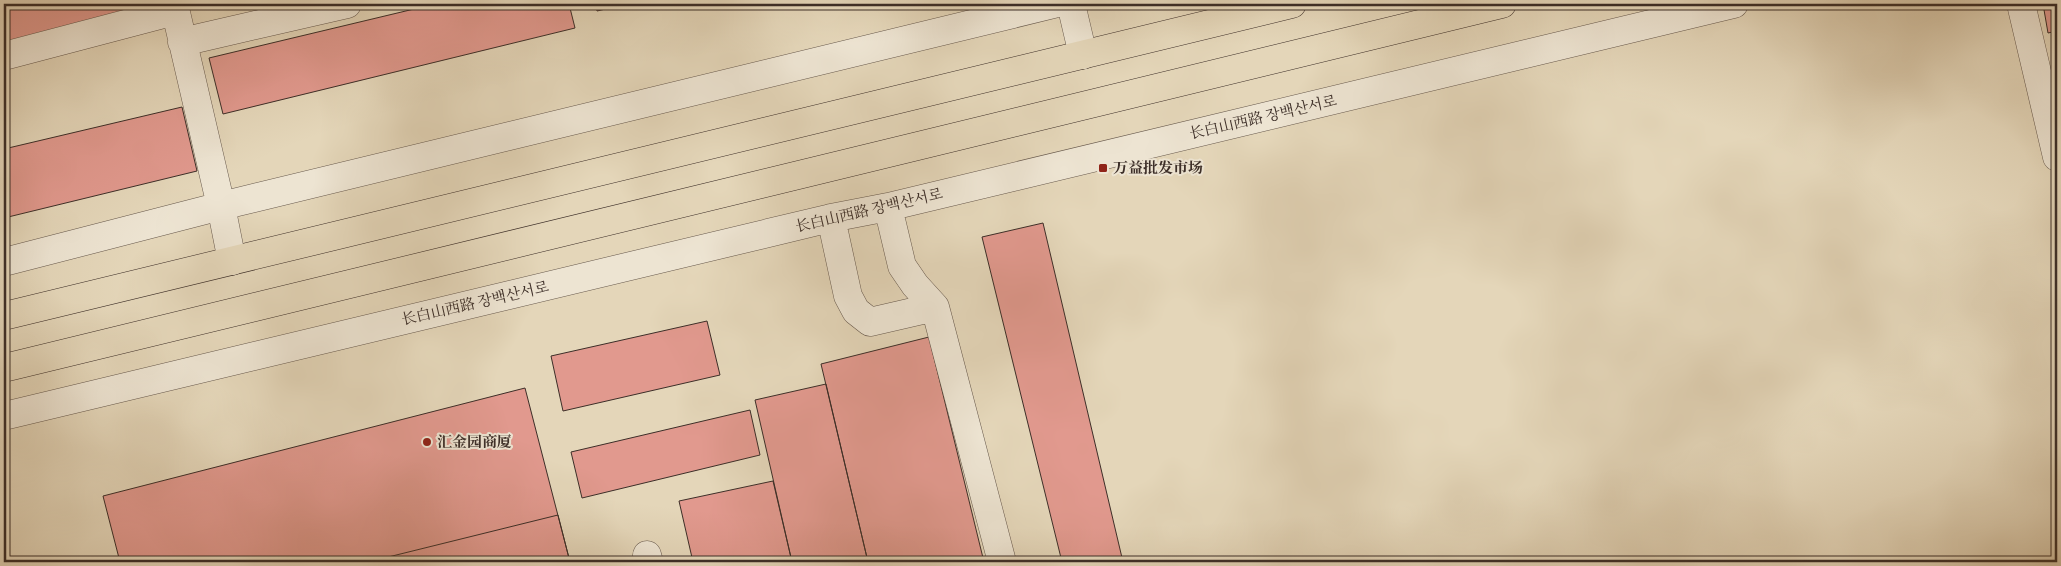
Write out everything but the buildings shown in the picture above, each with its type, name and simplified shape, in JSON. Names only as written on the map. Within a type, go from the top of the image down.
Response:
[{"type":"main road","points":[[4,316],[1292,4]]},
{"type":"main road","points":[[4,368],[1502,4]]},
{"type":"street","points":[[182,42],[347,4]]},
{"type":"street","points":[[4,262],[221,206],[1054,4]]},
{"type":"street","points":[[1071,4],[1083,54]]},
{"type":"street","name":"长白山西路 장백산서로","points":[[4,416],[1734,4]]},
{"type":"street","points":[[2021,4],[2057,157]]},
{"type":"street","points":[[4,56],[174,7],[221,206],[232,261]]},
{"type":"street","points":[[888,207],[902,266],[915,285],[935,306],[1002,562]]},
{"type":"street","points":[[831,218],[848,296],[856,311],[870,322],[935,306]]},
{"type":"place","name":"万益批发市场","points":[[1103,168]]},
{"type":"place","name":"汇金园商厦","points":[[427,442]]}]
